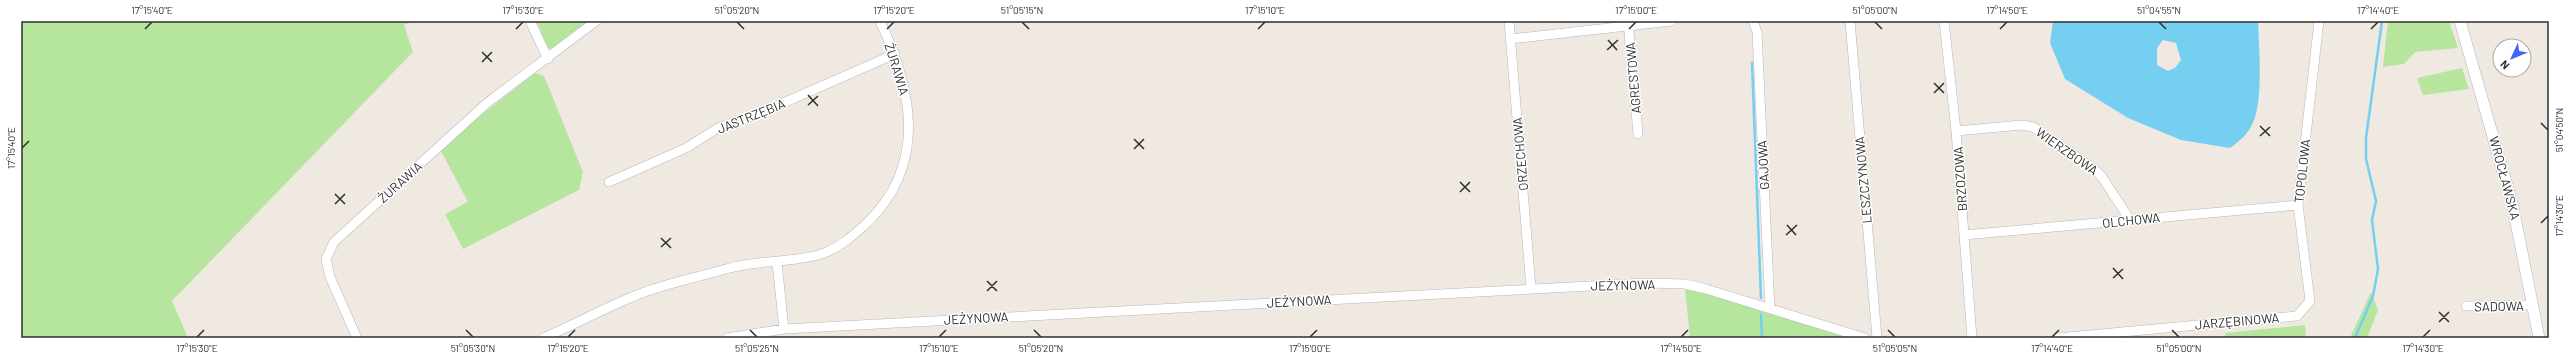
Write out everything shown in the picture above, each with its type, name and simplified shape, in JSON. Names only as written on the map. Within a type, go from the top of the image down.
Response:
[{"type":"street","points":[[530,21],[548,59]]},
{"type":"street","name":"ŻURAWIA","points":[[357,338],[330,277],[326,259],[334,242],[467,120],[596,21]]},
{"type":"street","name":"ŻURAWIA","points":[[543,338],[642,293],[731,268],[777,263],[818,255],[834,248],[850,237],[881,208],[899,172],[910,126],[906,90],[895,54],[880,21]]},
{"type":"street","name":"ORZECHOWA","points":[[1509,21],[1531,288]]},
{"type":"street","points":[[1510,39],[1629,23],[1672,21]]},
{"type":"street","name":"GAJOWA","points":[[1753,21],[1756,32],[1770,309]]},
{"type":"street","name":"LESZCZYNOWA","points":[[1850,21],[1877,338]]},
{"type":"street","name":"BRZOZOWA","points":[[1944,21],[1956,131],[1972,338]]},
{"type":"street","name":"TOPOLOWA","points":[[2297,316],[2310,301],[2298,205],[2319,21]]},
{"type":"street","name":"WROCŁAWSKA","points":[[2460,21],[2513,207],[2539,338]]},
{"type":"street","name":"AGRESTOWA","points":[[1629,23],[1638,134]]},
{"type":"street","name":"JASTRZĘBIA","points":[[609,182],[686,148],[718,128],[758,114],[895,54]]},
{"type":"street","name":"WIERZBOWA","points":[[1956,131],[2022,125],[2033,127],[2093,168],[2102,177],[2130,220]]},
{"type":"street","name":"OLCHOWA","points":[[1964,235],[2298,205]]},
{"type":"street","points":[[777,263],[784,329]]},
{"type":"street","name":"JEŻYNOWA","points":[[727,338],[784,329],[1531,288],[1685,284],[1865,338]]},
{"type":"street","name":"SADOWA","points":[[2466,306],[2533,305]]},
{"type":"street","name":"JARZĘBINOWA","points":[[2057,338],[2141,334],[2297,316]]},
{"type":"green space","points":[[21,21],[414,21],[404,25],[413,52],[172,301],[188,338],[21,338]]},
{"type":"green space","points":[[537,21],[589,21],[553,49],[547,48]]},
{"type":"green space","points":[[2388,21],[2449,21],[2458,48],[2415,52],[2404,64],[2383,67]]},
{"type":"green space","points":[[2462,68],[2469,89],[2423,95],[2417,78]]},
{"type":"green space","points":[[535,73],[544,76],[583,172],[579,190],[463,249],[445,214],[468,202],[441,151],[470,124]]},
{"type":"green space","points":[[1685,288],[1714,295],[1850,338],[1690,338]]},
{"type":"green space","points":[[2371,292],[2378,310],[2367,338],[2350,338]]},
{"type":"green space","points":[[2305,325],[2306,338],[2225,338],[2225,333]]},
{"type":"water","points":[[2053,21],[2258,21],[2260,58],[2259,98],[2254,120],[2244,136],[2230,148],[2181,140],[2128,118],[2065,79],[2050,43]],"holes":[[[2163,40],[2176,43],[2181,60],[2175,68],[2168,71],[2157,65],[2157,48]]]},
{"type":"waterway","points":[[2355,338],[2373,296],[2378,269],[2372,220],[2376,201],[2366,159],[2366,138],[2382,21]]},
{"type":"waterway","points":[[1752,63],[1761,298]]},
{"type":"waterway","points":[[1761,314],[1762,338]]}]
